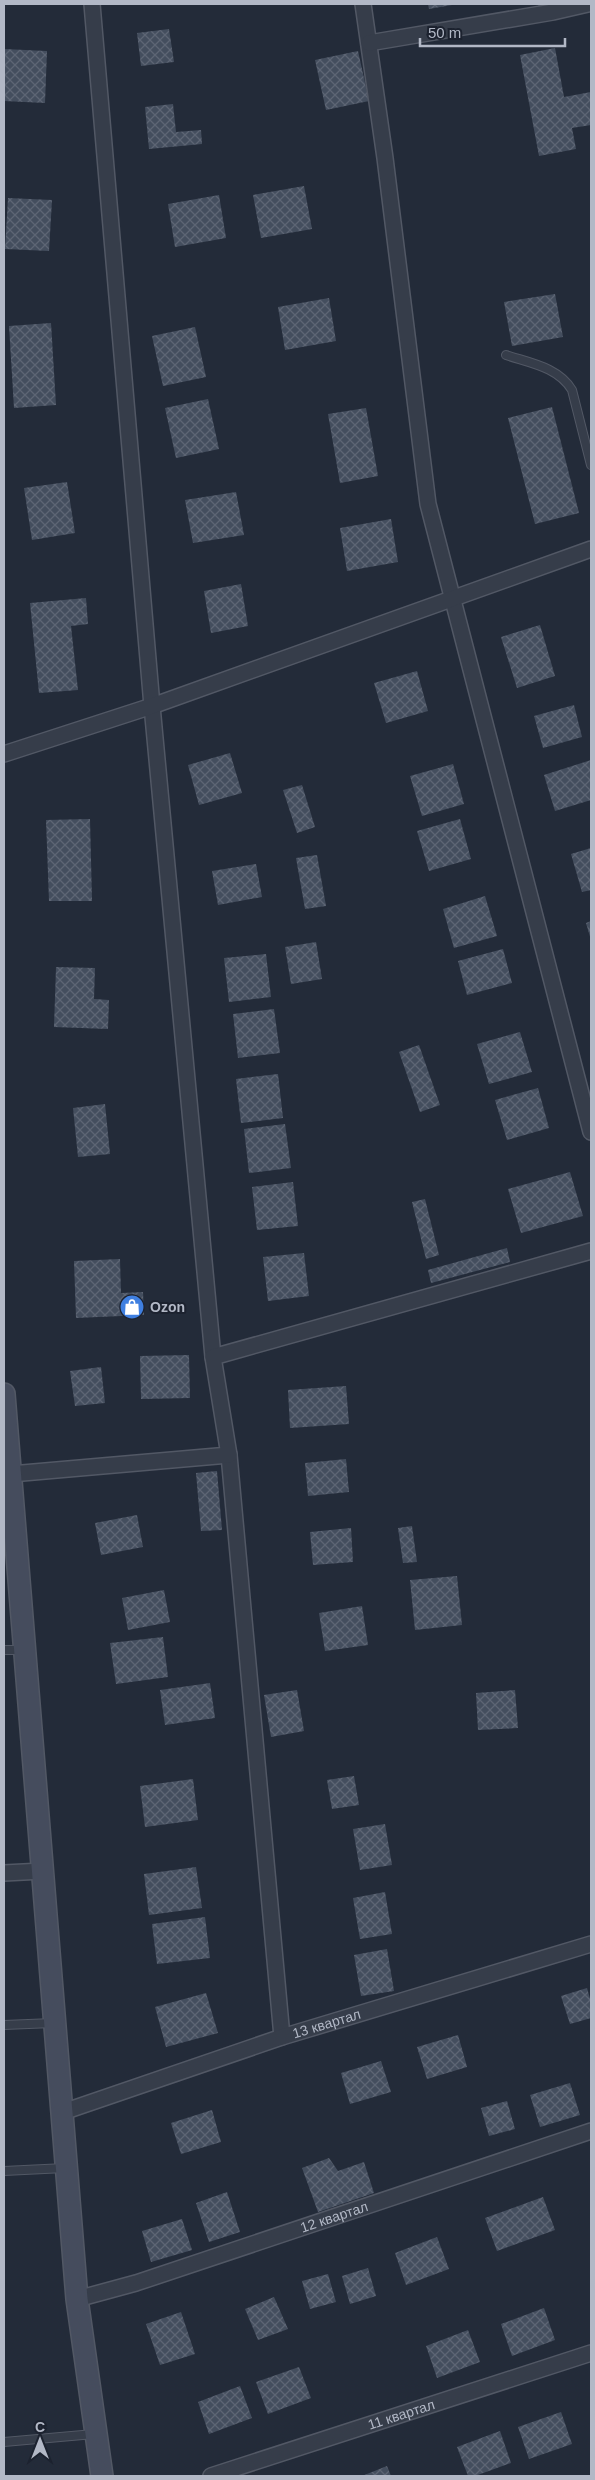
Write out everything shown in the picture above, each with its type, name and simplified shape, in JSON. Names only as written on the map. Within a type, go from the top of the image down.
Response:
[{"type":"street","points":[[92,4],[152,706],[213,1357],[229,1455],[282,2037]]},
{"type":"street","points":[[363,4],[427,495],[591,1132]]},
{"type":"street","points":[[369,43],[553,12],[588,4]]},
{"type":"street","points":[[4,754],[152,706],[591,549]]},
{"type":"street","points":[[213,1357],[591,1251]]},
{"type":"street","points":[[4,1394],[77,2299],[102,2476]]},
{"type":"street","points":[[11,1474],[229,1455]]},
{"type":"street","points":[[4,1873],[43,1872]]},
{"type":"street","name":"13 квартал","points":[[63,2112],[282,2037],[591,1944]]},
{"type":"street","name":"12 квартал","points":[[77,2299],[136,2283],[591,2131]]},
{"type":"street","name":"11 квартал","points":[[211,2476],[591,2353]]},
{"type":"lane","points":[[506,354],[555,372],[566,381],[572,390],[591,465]]},
{"type":"lane","points":[[4,1650],[25,1650]]},
{"type":"lane","points":[[4,2025],[55,2023]]},
{"type":"lane","points":[[4,2171],[67,2168]]},
{"type":"lane","points":[[4,2442],[96,2434]]},
{"type":"building","points":[[428,4],[452,4],[452,5],[429,9]]},
{"type":"building","points":[[538,4],[552,4],[539,8]]},
{"type":"building","points":[[169,29],[174,62],[141,66],[137,33]]},
{"type":"building","points":[[555,48],[564,97],[591,92],[591,125],[572,128],[576,149],[539,156],[520,55]]},
{"type":"building","points":[[4,49],[47,51],[45,103],[4,101]]},
{"type":"building","points":[[358,51],[369,101],[326,110],[315,60]]},
{"type":"building","points":[[173,104],[176,132],[201,130],[202,144],[149,149],[145,107]]},
{"type":"building","points":[[304,186],[312,229],[261,238],[253,195]]},
{"type":"building","points":[[219,195],[226,238],[175,247],[168,204]]},
{"type":"building","points":[[8,198],[52,200],[49,251],[5,249]]},
{"type":"building","points":[[555,294],[563,337],[512,346],[504,302]]},
{"type":"building","points":[[329,298],[336,341],[285,350],[278,307]]},
{"type":"building","points":[[51,323],[56,405],[14,408],[9,326]]},
{"type":"building","points":[[195,327],[206,377],[163,386],[152,336]]},
{"type":"building","points":[[208,399],[219,449],[176,458],[165,408]]},
{"type":"building","points":[[552,407],[579,513],[535,524],[508,418]]},
{"type":"building","points":[[366,408],[378,476],[340,483],[328,414]]},
{"type":"building","points":[[67,482],[75,533],[32,540],[24,488]]},
{"type":"building","points":[[236,492],[244,535],[193,543],[185,500]]},
{"type":"building","points":[[391,519],[398,562],[347,571],[340,528]]},
{"type":"building","points":[[241,584],[248,626],[211,633],[204,591]]},
{"type":"building","points":[[86,598],[88,624],[71,626],[78,690],[39,693],[30,603]]},
{"type":"building","points":[[540,625],[555,676],[517,688],[501,637]]},
{"type":"building","points":[[417,671],[428,711],[386,723],[374,683]]},
{"type":"building","points":[[574,705],[582,737],[543,748],[534,716]]},
{"type":"building","points":[[230,753],[242,793],[199,805],[188,765]]},
{"type":"building","points":[[591,760],[591,800],[555,811],[544,775]]},
{"type":"building","points":[[453,764],[464,804],[422,816],[410,776]]},
{"type":"building","points":[[302,785],[315,827],[297,833],[283,790]]},
{"type":"building","points":[[90,819],[92,901],[49,901],[46,820]]},
{"type":"building","points":[[460,819],[471,859],[429,871],[417,831]]},
{"type":"building","points":[[591,848],[591,890],[582,892],[571,854]]},
{"type":"building","points":[[317,855],[326,906],[305,909],[296,858]]},
{"type":"building","points":[[256,864],[262,897],[218,905],[212,871]]},
{"type":"building","points":[[485,896],[497,936],[454,948],[443,909]]},
{"type":"building","points":[[591,921],[591,940],[586,923]]},
{"type":"building","points":[[316,942],[322,979],[291,984],[285,947]]},
{"type":"building","points":[[503,949],[512,983],[467,995],[458,961]]},
{"type":"building","points":[[266,954],[271,997],[229,1002],[224,958]]},
{"type":"building","points":[[56,967],[95,968],[94,999],[109,1000],[108,1029],[54,1027]]},
{"type":"building","points":[[274,1009],[280,1053],[238,1058],[233,1014]]},
{"type":"building","points":[[520,1032],[532,1072],[489,1084],[477,1044]]},
{"type":"building","points":[[419,1045],[440,1105],[420,1112],[399,1052]]},
{"type":"building","points":[[278,1074],[283,1118],[241,1123],[236,1079]]},
{"type":"building","points":[[538,1088],[549,1128],[507,1140],[495,1100]]},
{"type":"building","points":[[105,1104],[110,1154],[78,1157],[73,1108]]},
{"type":"building","points":[[285,1124],[291,1168],[249,1173],[244,1129]]},
{"type":"building","points":[[570,1172],[583,1216],[521,1233],[508,1189]]},
{"type":"building","points":[[293,1182],[298,1226],[257,1230],[252,1187]]},
{"type":"building","points":[[425,1199],[439,1255],[426,1259],[412,1202]]},
{"type":"building","points":[[507,1248],[510,1262],[431,1283],[428,1270]]},
{"type":"building","points":[[304,1253],[309,1296],[268,1301],[263,1257]]},
{"type":"building","points":[[120,1259],[121,1293],[143,1292],[144,1315],[76,1318],[74,1261]]},
{"type":"building","points":[[189,1355],[190,1398],[141,1399],[140,1356]]},
{"type":"building","points":[[101,1367],[105,1403],[75,1406],[70,1371]]},
{"type":"building","points":[[346,1386],[349,1424],[290,1428],[288,1390]]},
{"type":"building","points":[[346,1459],[349,1492],[308,1496],[305,1463]]},
{"type":"building","points":[[217,1471],[222,1530],[201,1531],[196,1473]]},
{"type":"building","points":[[137,1515],[143,1547],[101,1555],[95,1523]]},
{"type":"building","points":[[412,1526],[417,1562],[403,1563],[398,1528]]},
{"type":"building","points":[[351,1528],[353,1562],[313,1565],[310,1532]]},
{"type":"building","points":[[457,1576],[462,1625],[415,1630],[410,1580]]},
{"type":"building","points":[[164,1590],[170,1622],[128,1630],[122,1598]]},
{"type":"building","points":[[362,1606],[368,1645],[325,1651],[319,1613]]},
{"type":"building","points":[[163,1637],[168,1677],[116,1684],[110,1643]]},
{"type":"building","points":[[210,1683],[215,1718],[165,1725],[160,1690]]},
{"type":"building","points":[[297,1690],[304,1731],[271,1737],[264,1695]]},
{"type":"building","points":[[515,1690],[518,1728],[478,1730],[476,1693]]},
{"type":"building","points":[[354,1776],[359,1805],[332,1809],[327,1780]]},
{"type":"building","points":[[193,1779],[198,1820],[145,1827],[140,1786]]},
{"type":"building","points":[[385,1824],[392,1865],[360,1870],[353,1829]]},
{"type":"building","points":[[196,1867],[202,1908],[149,1915],[144,1874]]},
{"type":"building","points":[[385,1892],[392,1934],[360,1939],[353,1898]]},
{"type":"building","points":[[205,1917],[210,1958],[157,1964],[152,1924]]},
{"type":"building","points":[[387,1949],[394,1991],[361,1996],[354,1955]]},
{"type":"building","points":[[587,1988],[591,2002],[591,2018],[570,2024],[561,1996]]},
{"type":"building","points":[[206,1993],[218,2033],[166,2047],[155,2007]]},
{"type":"building","points":[[458,2035],[467,2067],[427,2079],[417,2047]]},
{"type":"building","points":[[381,2061],[391,2092],[350,2104],[341,2073]]},
{"type":"building","points":[[570,2083],[580,2115],[540,2127],[530,2095]]},
{"type":"building","points":[[507,2101],[515,2129],[489,2136],[481,2108]]},
{"type":"building","points":[[212,2110],[221,2142],[181,2154],[171,2123]]},
{"type":"building","points":[[329,2158],[338,2171],[364,2162],[374,2193],[318,2212],[302,2168]]},
{"type":"building","points":[[227,2192],[240,2232],[209,2242],[196,2203]]},
{"type":"building","points":[[543,2197],[555,2230],[497,2251],[485,2218]]},
{"type":"building","points":[[182,2219],[192,2250],[151,2262],[142,2231]]},
{"type":"building","points":[[437,2237],[449,2269],[406,2285],[395,2253]]},
{"type":"building","points":[[368,2268],[376,2296],[350,2304],[342,2276]]},
{"type":"building","points":[[328,2274],[336,2302],[310,2309],[302,2281]]},
{"type":"building","points":[[274,2297],[288,2329],[258,2340],[245,2309]]},
{"type":"building","points":[[544,2308],[555,2340],[512,2356],[501,2324]]},
{"type":"building","points":[[181,2312],[195,2354],[160,2365],[146,2324]]},
{"type":"building","points":[[468,2330],[480,2362],[437,2378],[426,2346]]},
{"type":"building","points":[[299,2367],[311,2398],[268,2414],[256,2382]]},
{"type":"building","points":[[240,2386],[252,2418],[209,2434],[198,2402]]},
{"type":"building","points":[[561,2412],[572,2444],[529,2459],[518,2427]]},
{"type":"building","points":[[500,2431],[511,2463],[475,2476],[468,2476],[457,2447]]},
{"type":"building","points":[[387,2466],[391,2476],[362,2476]]},
{"type":"place","name":"Ozon","points":[[132,1307]]}]
